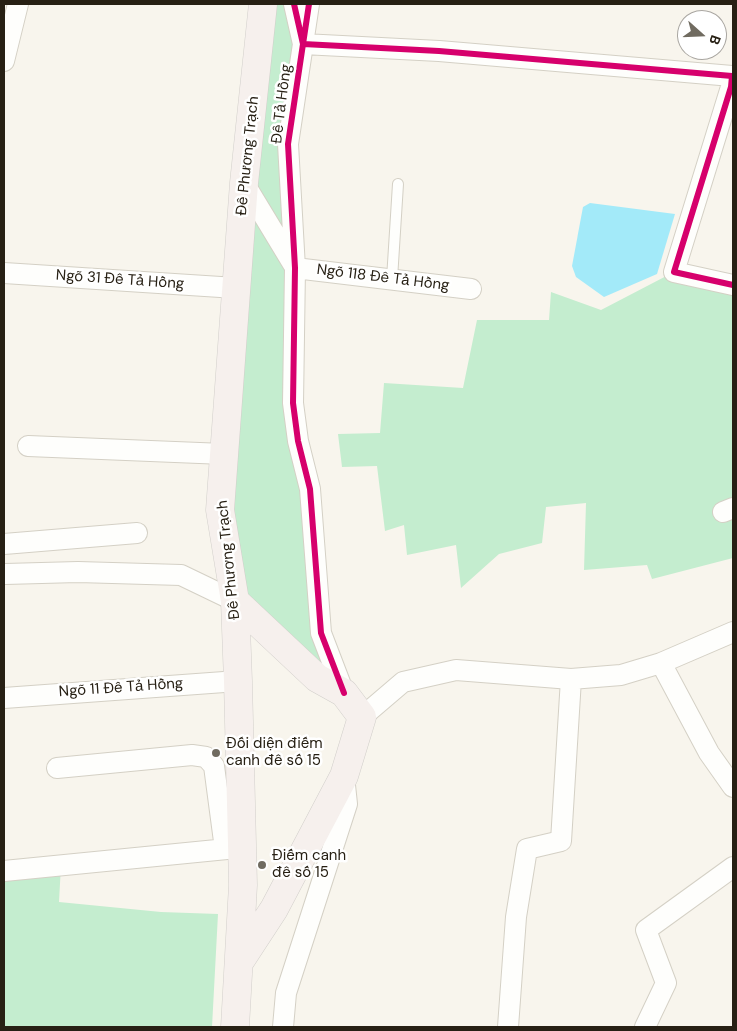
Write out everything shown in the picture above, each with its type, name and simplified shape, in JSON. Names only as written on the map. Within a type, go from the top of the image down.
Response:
[{"type":"main road","name":"Đê Phương Trạch","points":[[234,1027],[240,961],[243,885],[233,848],[238,681],[235,601],[220,510],[244,183],[263,4]]},
{"type":"main road","points":[[235,601],[317,678],[344,692],[362,718],[344,776],[274,909],[240,961]]},
{"type":"street","points":[[4,61],[18,4]]},
{"type":"street","points":[[294,4],[303,44],[439,50],[732,81],[674,272],[733,285]]},
{"type":"street","name":"Đê Tả Hồng","points":[[309,4],[288,144],[295,268],[293,403],[297,432],[310,489],[321,633],[344,692]]},
{"type":"street","points":[[244,183],[295,268]]},
{"type":"street","name":"Ngõ 118 Đê Tả Hồng","points":[[295,268],[471,289]]},
{"type":"street","name":"Ngõ 31 Đê Tả Hồng","points":[[4,273],[236,288]]},
{"type":"street","points":[[28,446],[224,454]]},
{"type":"street","points":[[4,544],[138,533]]},
{"type":"street","points":[[5,574],[78,572],[181,575],[235,601]]},
{"type":"street","points":[[362,718],[403,682],[456,670],[571,679],[621,675],[661,663],[733,632]]},
{"type":"street","points":[[661,663],[709,753],[733,787]]},
{"type":"street","points":[[508,1027],[516,918],[527,849],[561,841],[571,679]]},
{"type":"street","name":"Ngõ 11 Đê Tả Hồng","points":[[4,698],[238,681]]},
{"type":"street","points":[[4,871],[233,848],[214,766],[206,757],[192,755],[57,768]]},
{"type":"street","points":[[283,1027],[286,993],[346,804],[344,776]]},
{"type":"street","points":[[645,1027],[666,983],[646,930],[733,867]]},
{"type":"lane","points":[[392,279],[398,184]]},
{"type":"green space","points":[[264,4],[309,4],[288,144],[293,403],[321,633],[344,693],[235,601],[220,510]]},
{"type":"green space","points":[[674,272],[733,285],[733,558],[652,579],[647,565],[584,570],[586,503],[546,507],[542,543],[499,554],[461,588],[456,545],[407,555],[404,525],[385,531],[377,466],[342,467],[338,434],[380,433],[384,383],[463,388],[477,320],[549,320],[551,292],[601,310]]},
{"type":"green space","points":[[61,865],[59,902],[161,912],[218,914],[212,1027],[4,1027],[4,870]]},
{"type":"water","points":[[590,203],[675,214],[657,274],[604,297],[576,277],[572,266],[583,207]]},
{"type":"cycle path","points":[[294,4],[303,44],[439,51],[732,76],[731,87],[674,272],[733,285]]},
{"type":"cycle path","points":[[309,4],[288,144],[295,268],[293,403],[298,441],[310,489],[321,633],[344,693]]},
{"type":"place","name":"Đối diện điếm canh đê số 15","points":[[216,753]]},
{"type":"place","name":"Điếm canh đê số 15","points":[[262,865]]}]
